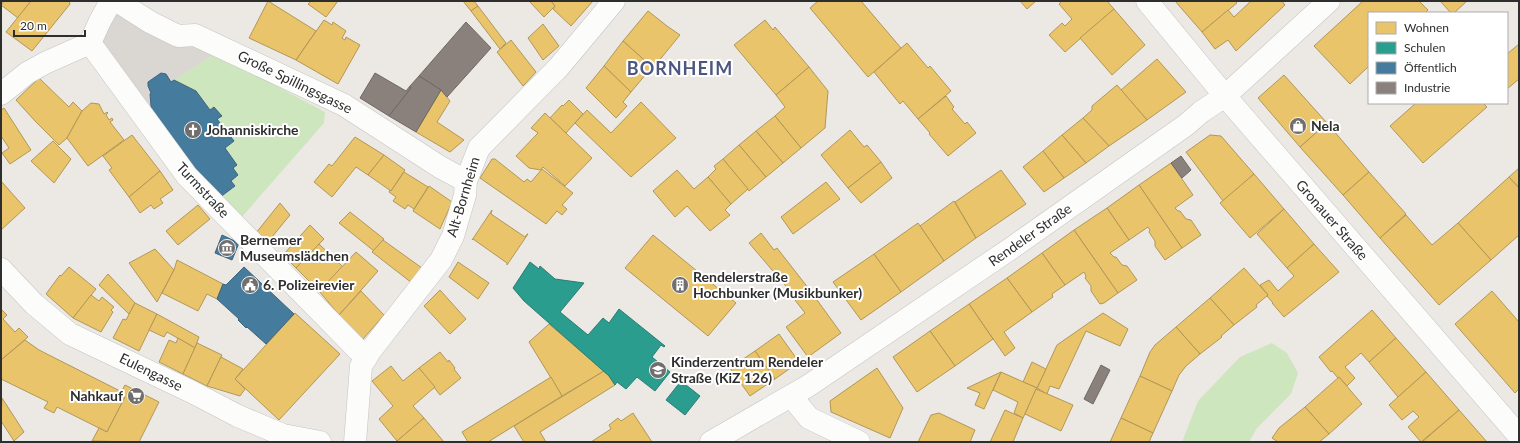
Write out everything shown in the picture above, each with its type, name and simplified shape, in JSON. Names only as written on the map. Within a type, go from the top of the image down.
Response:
[{"type":"street","points":[[1,94],[26,73],[90,43],[111,1]]},
{"type":"street","name":"Große Spillingsgasse","points":[[117,1],[150,22],[178,36],[195,35],[344,105],[466,182]]},
{"type":"street","name":"Alt-Bornheim","points":[[355,442],[361,366],[441,260],[453,236],[465,195],[466,182],[479,148],[558,68],[614,1]]},
{"type":"street","name":"Gronauer Straße","points":[[1148,1],[1225,96],[1519,436]]},
{"type":"street","name":"Rendeler Straße","points":[[711,442],[792,396],[1013,247],[1225,96],[1329,1]]},
{"type":"street","name":"Turmstraße","points":[[90,43],[187,176],[366,358]]},
{"type":"street","name":"Eulengasse","points":[[1,269],[34,304],[70,334],[192,392],[244,419],[283,435],[320,442]]},
{"type":"street","points":[[792,396],[808,418],[859,442]]},
{"type":"green space","points":[[211,53],[218,55],[325,112],[324,123],[241,218],[193,176],[150,119],[152,118],[191,170],[193,168],[202,181],[206,178],[219,198],[235,187],[231,181],[238,175],[233,168],[237,165],[225,148],[234,141],[217,119],[222,116],[215,107],[210,110],[196,91],[174,80],[209,58]]},
{"type":"green space","points":[[1272,343],[1287,353],[1298,373],[1291,394],[1257,428],[1249,442],[1182,442],[1198,401],[1240,357]]},
{"type":"shaded area","points":[[111,1],[211,53],[209,58],[171,82],[161,73],[148,82],[151,93],[152,118],[90,43]]},
{"type":"building: Wohnen","points":[[4,1],[31,1],[18,18],[1,5]]},
{"type":"building: Wohnen","points":[[31,1],[69,1],[70,4],[32,51],[6,32]]},
{"type":"building: Wohnen","points":[[268,1],[316,31],[296,60],[249,38]]},
{"type":"building: Wohnen","points":[[311,1],[338,1],[326,17],[308,4]]},
{"type":"building: Wohnen","points":[[463,1],[474,1],[478,6],[471,11]]},
{"type":"building: Wohnen","points":[[529,1],[551,1],[555,6],[544,17]]},
{"type":"building: Wohnen","points":[[551,1],[593,1],[571,26],[553,9],[555,6]]},
{"type":"building: Wohnen","points":[[818,1],[861,1],[901,48],[868,77],[810,8]]},
{"type":"building: Wohnen","points":[[1020,1],[1036,1],[1027,9]]},
{"type":"building: Wohnen","points":[[1062,1],[1107,1],[1114,9],[1065,52],[1049,35],[1062,23],[1065,26],[1072,19],[1059,4]]},
{"type":"building: Wohnen","points":[[1175,1],[1235,1],[1237,3],[1202,32]]},
{"type":"building: Wohnen","points":[[1251,1],[1282,1],[1285,5],[1236,51],[1228,40],[1215,49],[1202,32],[1228,10],[1234,17]]},
{"type":"building: Wohnen","points":[[1363,1],[1419,1],[1428,10],[1426,12],[1368,12],[1368,67],[1350,84],[1314,46]]},
{"type":"building: Wohnen","points":[[1440,1],[1467,1],[1455,12],[1450,12]]},
{"type":"building: Wohnen","points":[[478,6],[506,43],[500,49],[471,11]]},
{"type":"building: Wohnen","points":[[1114,9],[1145,45],[1112,75],[1080,38]]},
{"type":"building: Wohnen","points":[[648,11],[680,35],[653,68],[623,41]]},
{"type":"building: Wohnen","points":[[324,20],[332,25],[333,22],[346,31],[342,38],[345,40],[346,37],[360,45],[338,84],[296,60]]},
{"type":"building: Wohnen","points":[[765,20],[773,30],[775,27],[809,67],[776,95],[734,45]]},
{"type":"building: Wohnen","points":[[543,24],[559,46],[543,60],[528,38]]},
{"type":"building: Wohnen","points":[[511,40],[536,72],[523,86],[497,52]]},
{"type":"building: Wohnen","points":[[623,41],[652,67],[631,92],[604,66]]},
{"type":"building: Wohnen","points":[[907,43],[928,68],[930,66],[951,91],[918,119],[903,101],[900,104],[874,72]]},
{"type":"building: Wohnen","points":[[1519,44],[1519,79],[1508,88],[1508,53]]},
{"type":"building: Wohnen","points":[[1157,59],[1186,92],[1147,120],[1121,90]]},
{"type":"building: Wohnen","points":[[604,66],[631,92],[623,102],[627,106],[616,118],[586,88]]},
{"type":"building: Wohnen","points":[[809,67],[828,91],[825,128],[801,148],[775,116],[785,107],[776,95]]},
{"type":"building: Wohnen","points":[[1284,75],[1327,123],[1300,147],[1258,98]]},
{"type":"building: Wohnen","points":[[39,78],[69,107],[73,102],[82,111],[67,138],[59,145],[16,100]]},
{"type":"building: Wohnen","points":[[1117,85],[1147,120],[1109,146],[1083,118],[1092,110],[1092,106]]},
{"type":"building: Wohnen","points":[[441,90],[450,101],[437,122],[464,140],[450,152],[416,132]]},
{"type":"building: Wohnen","points":[[946,96],[954,107],[952,109],[965,124],[967,122],[976,133],[948,156],[918,119]]},
{"type":"building: Wohnen","points":[[569,100],[583,114],[566,133],[550,118]]},
{"type":"building: Wohnen","points":[[641,102],[676,138],[631,177],[575,123],[587,110],[611,133]]},
{"type":"building: Wohnen","points":[[91,103],[99,104],[104,114],[107,112],[108,113],[106,115],[109,120],[112,118],[113,120],[110,122],[124,140],[88,166],[67,138],[82,111]]},
{"type":"building: Wohnen","points":[[1415,104],[1484,104],[1487,107],[1423,163],[1390,126]]},
{"type":"building: Wohnen","points":[[4,108],[31,150],[10,164],[2,153],[9,148],[1,136],[1,110]]},
{"type":"building: Wohnen","points":[[545,113],[592,158],[565,186],[543,167],[541,170],[529,168],[516,156],[538,133],[531,128]]},
{"type":"building: Wohnen","points":[[775,116],[801,148],[783,163],[756,131]]},
{"type":"building: Wohnen","points":[[1083,118],[1109,146],[1086,163],[1062,135]]},
{"type":"building: Wohnen","points":[[1327,123],[1369,172],[1343,195],[1300,147]]},
{"type":"building: Wohnen","points":[[850,130],[864,147],[867,145],[881,162],[848,188],[821,155]]},
{"type":"building: Wohnen","points":[[756,131],[783,163],[766,177],[739,145]]},
{"type":"building: Wohnen","points":[[132,135],[160,171],[129,197],[109,170],[112,168],[103,156]]},
{"type":"building: Wohnen","points":[[1062,135],[1086,163],[1064,178],[1043,151]]},
{"type":"building: Wohnen","points":[[1210,135],[1221,136],[1254,174],[1223,201],[1186,152]]},
{"type":"building: Wohnen","points":[[355,137],[384,155],[368,175],[356,167],[332,197],[314,182],[329,164],[332,166]]},
{"type":"building: Wohnen","points":[[53,141],[71,159],[54,183],[31,161]]},
{"type":"building: Wohnen","points":[[739,145],[766,177],[749,191],[723,159]]},
{"type":"building: Wohnen","points":[[1043,151],[1064,178],[1044,192],[1023,167]]},
{"type":"building: Wohnen","points":[[384,155],[405,170],[391,191],[368,175]]},
{"type":"building: Wohnen","points":[[492,159],[495,159],[524,182],[527,179],[531,182],[542,169],[573,193],[562,205],[567,209],[562,215],[557,211],[546,224],[480,178]]},
{"type":"building: Wohnen","points":[[723,159],[748,189],[731,204],[708,177],[716,169],[714,166]]},
{"type":"building: Wohnen","points":[[881,162],[892,178],[861,203],[848,188]]},
{"type":"building: Wohnen","points":[[1171,163],[1193,195],[1175,208],[1180,211],[1186,219],[1191,220],[1201,235],[1182,248],[1139,185]]},
{"type":"building: Wohnen","points":[[1519,168],[1519,188],[1509,177]]},
{"type":"building: Wohnen","points":[[677,170],[694,189],[708,177],[731,204],[725,210],[730,215],[710,231],[687,206],[675,217],[653,191]]},
{"type":"building: Wohnen","points":[[1001,170],[1026,204],[976,238],[955,202]]},
{"type":"building: Wohnen","points":[[160,171],[173,190],[160,199],[163,203],[154,209],[151,205],[140,213],[129,197]]},
{"type":"building: Wohnen","points":[[404,172],[428,187],[414,209],[408,205],[405,209],[393,201],[396,197],[389,192]]},
{"type":"building: Wohnen","points":[[1369,172],[1406,214],[1380,238],[1343,195]]},
{"type":"building: Wohnen","points":[[1254,174],[1284,209],[1250,238],[1220,203]]},
{"type":"building: Wohnen","points":[[1509,177],[1519,188],[1519,235],[1491,260],[1458,223]]},
{"type":"building: Wohnen","points":[[1,181],[25,208],[1,230]]},
{"type":"building: Wohnen","points":[[826,182],[840,199],[793,234],[781,217]]},
{"type":"building: Wohnen","points":[[1139,185],[1182,248],[1165,260],[1155,246],[1155,241],[1149,232],[1150,230],[1148,227],[1129,240],[1107,208]]},
{"type":"building: Wohnen","points":[[429,186],[452,202],[440,229],[413,211]]},
{"type":"building: Wohnen","points":[[954,201],[976,238],[944,261],[920,226]]},
{"type":"building: Wohnen","points":[[280,203],[290,215],[267,243],[256,233]]},
{"type":"building: Wohnen","points":[[198,205],[210,219],[178,245],[166,231]]},
{"type":"building: Wohnen","points":[[1107,208],[1129,240],[1110,253],[1116,257],[1122,265],[1127,266],[1137,280],[1118,293],[1074,230]]},
{"type":"building: Wohnen","points":[[1284,209],[1314,244],[1287,268],[1257,234]]},
{"type":"building: Wohnen","points":[[492,210],[491,214],[525,237],[528,234],[507,265],[507,263],[473,239],[472,240]]},
{"type":"building: Wohnen","points":[[350,212],[384,239],[374,251],[339,223]]},
{"type":"building: Wohnen","points":[[1406,215],[1432,245],[1458,223],[1491,260],[1439,305],[1380,238]]},
{"type":"building: Wohnen","points":[[918,223],[944,261],[901,292],[874,254]]},
{"type":"building: Wohnen","points":[[310,225],[324,239],[296,268],[283,255]]},
{"type":"building: Wohnen","points":[[1074,230],[1118,293],[1104,303],[1100,304],[1091,291],[1091,286],[1085,278],[1086,276],[1084,272],[1065,285],[1042,253]]},
{"type":"building: Wohnen","points":[[761,233],[774,250],[777,248],[809,289],[796,298],[749,243]]},
{"type":"building: Wohnen","name":"Rendelerstraße Hochbunker (Musikbunker)","points":[[653,235],[736,303],[708,336],[625,268]]},
{"type":"building: Wohnen","points":[[383,240],[422,268],[412,283],[372,252]]},
{"type":"building: Wohnen","points":[[319,244],[343,267],[319,291],[296,268]]},
{"type":"building: Wohnen","points":[[1314,244],[1339,272],[1284,317],[1260,285],[1269,280],[1278,291],[1294,276],[1287,268]]},
{"type":"building: Wohnen","points":[[155,249],[174,270],[157,302],[129,263]]},
{"type":"building: Wohnen","points":[[356,252],[378,271],[339,315],[319,291]]},
{"type":"building: Wohnen","points":[[1042,253],[1065,285],[1052,294],[1053,297],[1032,312],[1007,278]]},
{"type":"building: Wohnen","points":[[874,254],[901,292],[861,320],[833,282]]},
{"type":"building: Wohnen","points":[[177,260],[223,284],[217,299],[207,294],[198,311],[162,293],[174,270]]},
{"type":"building: Wohnen","points":[[458,262],[489,283],[478,299],[449,277]]},
{"type":"building: Wohnen","points":[[69,267],[96,289],[73,318],[46,294],[60,275],[61,276]]},
{"type":"building: Wohnen","points":[[1244,268],[1268,295],[1256,305],[1257,307],[1234,325],[1210,298]]},
{"type":"building: Wohnen","points":[[108,274],[135,303],[129,314],[99,285]]},
{"type":"building: Wohnen","points":[[1007,278],[1032,312],[1004,332],[1015,348],[1005,356],[969,304]]},
{"type":"building: Wohnen","points":[[809,289],[841,333],[808,357],[786,327],[805,313],[795,300]]},
{"type":"building: Wohnen","points":[[440,290],[466,319],[450,334],[424,306]]},
{"type":"building: Wohnen","points":[[361,291],[384,315],[363,339],[339,315]]},
{"type":"building: Wohnen","points":[[1492,291],[1519,322],[1519,389],[1515,393],[1455,324]]},
{"type":"building: Wohnen","points":[[91,295],[99,301],[102,297],[114,307],[111,310],[113,312],[101,332],[73,318]]},
{"type":"building: Wohnen","points":[[1210,298],[1234,325],[1221,336],[1222,337],[1200,354],[1176,327]]},
{"type":"building: Wohnen","points":[[135,303],[157,314],[139,351],[113,338],[123,319],[126,320]]},
{"type":"building: Wohnen","points":[[969,304],[993,339],[955,366],[930,331]]},
{"type":"building: Wohnen","points":[[1,309],[7,315],[3,319],[15,332],[19,328],[28,337],[1,360]]},
{"type":"building: Wohnen","points":[[1372,310],[1396,338],[1369,362],[1361,353],[1345,367],[1355,378],[1347,386],[1339,377],[1338,378],[1332,371],[1331,372],[1319,357]]},
{"type":"building: Wohnen","points":[[295,313],[340,354],[279,420],[235,379]]},
{"type":"building: Wohnen","points":[[1103,313],[1128,329],[1120,346],[1086,331],[1059,389],[1050,386],[1047,394],[1037,388],[1057,345]]},
{"type":"building: Wohnen","points":[[157,314],[199,337],[195,348],[167,332],[164,337],[149,330]]},
{"type":"building: Wohnen","points":[[549,324],[604,371],[562,396],[529,342]]},
{"type":"building: Wohnen","points":[[1176,327],[1200,354],[1186,366],[1179,375],[1172,391],[1140,376],[1150,352],[1155,345]]},
{"type":"building: Wohnen","points":[[930,331],[955,366],[917,392],[893,357]]},
{"type":"building: Wohnen","points":[[779,334],[799,362],[775,379],[755,351]]},
{"type":"building: Wohnen","points":[[178,338],[195,348],[183,374],[159,362],[169,340],[176,343]]},
{"type":"building: Wohnen","points":[[1396,338],[1426,372],[1398,397],[1369,362]]},
{"type":"building: Wohnen","points":[[25,340],[39,350],[122,392],[120,394],[125,397],[107,432],[57,407],[54,413],[44,408],[48,402],[1,379],[1,360]]},
{"type":"building: Wohnen","points":[[197,343],[222,355],[207,386],[183,374]]},
{"type":"building: Wohnen","points":[[755,351],[775,379],[750,396],[730,368]]},
{"type":"building: Wohnen","points":[[440,352],[448,362],[449,360],[461,378],[440,395],[419,368]]},
{"type":"building: Wohnen","points":[[221,357],[243,369],[235,379],[245,389],[240,396],[207,386]]},
{"type":"building: Wohnen","points":[[1032,362],[1046,369],[1037,388],[1023,382]]},
{"type":"building: Wohnen","points":[[391,366],[403,381],[419,368],[435,387],[413,406],[424,418],[397,441],[379,419],[393,406],[372,381]]},
{"type":"building: Wohnen","points":[[877,368],[903,408],[890,438],[831,412],[830,401]]},
{"type":"building: Wohnen","points":[[604,371],[615,385],[540,432],[546,442],[524,442],[514,426]]},
{"type":"building: Wohnen","points":[[1001,372],[1037,388],[1023,418],[1014,413],[1018,402],[993,390]]},
{"type":"building: Wohnen","points":[[1001,372],[984,409],[975,405],[980,393],[967,388]]},
{"type":"building: Wohnen","points":[[1426,372],[1459,410],[1421,442],[1408,427],[1419,417],[1413,411],[1402,420],[1389,405]]},
{"type":"building: Wohnen","points":[[1140,376],[1172,391],[1153,433],[1121,418]]},
{"type":"building: Wohnen","points":[[551,377],[562,396],[488,442],[468,442],[462,432]]},
{"type":"building: Wohnen","points":[[1339,377],[1362,404],[1329,434],[1305,407]]},
{"type":"building: Wohnen","points":[[125,385],[159,402],[139,442],[92,441],[99,428],[107,432],[125,397],[120,394]]},
{"type":"building: Wohnen","points":[[1036,389],[1073,405],[1061,431],[1025,414]]},
{"type":"building: Wohnen","points":[[2,398],[24,432],[14,441],[1,421]]},
{"type":"building: Wohnen","points":[[1305,407],[1329,434],[1319,442],[1278,442],[1272,438],[1279,428]]},
{"type":"building: Wohnen","points":[[1005,410],[1023,418],[1013,442],[990,442]]},
{"type":"building: Wohnen","points":[[1459,410],[1487,442],[1422,442]]},
{"type":"building: Wohnen","points":[[633,413],[652,442],[591,442],[611,429],[609,425],[618,418],[621,421]]},
{"type":"building: Wohnen","points":[[939,413],[975,430],[970,442],[918,442],[931,415]]},
{"type":"building: Wohnen","points":[[424,418],[444,442],[396,442],[397,441]]},
{"type":"building: Wohnen","points":[[1121,418],[1153,433],[1149,442],[1110,442]]},
{"type":"building: Schulen","points":[[530,262],[539,269],[540,266],[555,279],[584,283],[560,312],[588,335],[603,318],[609,323],[619,309],[665,346],[664,347],[661,345],[652,357],[670,372],[655,391],[637,377],[626,389],[617,382],[615,385],[609,376],[524,301],[513,288]]},
{"type":"building: Schulen","points":[[681,381],[700,396],[685,415],[666,400]]},
{"type":"building: Öffentlich","name":"Johanniskirche","points":[[161,73],[166,74],[171,82],[174,80],[196,91],[210,110],[214,107],[222,116],[217,119],[234,141],[225,148],[237,165],[233,168],[238,175],[231,181],[235,186],[219,198],[206,178],[202,181],[152,118],[151,93],[148,82]]},
{"type":"building: Öffentlich","name":"Bernemer Museumslädchen","points":[[222,235],[239,243],[232,260],[215,253]]},
{"type":"building: Öffentlich","points":[[244,267],[294,314],[266,344],[247,327],[246,328],[238,320],[239,319],[217,299],[223,284],[226,285]]},
{"type":"building: Industrie","points":[[466,22],[491,48],[447,97],[441,90],[419,76]]},
{"type":"building: Industrie","points":[[375,73],[406,91],[410,86],[411,88],[389,116],[360,98]]},
{"type":"building: Industrie","points":[[419,76],[441,90],[416,132],[389,116]]},
{"type":"building: Industrie","points":[[1181,156],[1191,170],[1182,178],[1171,163]]},
{"type":"building: Industrie","points":[[1101,365],[1110,370],[1093,404],[1084,399]]},
{"type":"place","name":"Nela","points":[[1298,126]]},
{"type":"place","name":"Johanniskirche","points":[[193,130]]},
{"type":"place","name":"Bernemer Museumslädchen","points":[[227,248]]},
{"type":"place","name":"6. Polizeirevier","points":[[250,285]]},
{"type":"place","name":"Rendelerstraße Hochbunker (Musikbunker)","points":[[680,285]]},
{"type":"place","name":"Kinderzentrum Rendeler Straße (KiZ 126)","points":[[658,370]]},
{"type":"place","name":"Nahkauf","points":[[136,396]]},
{"type":"district","name":"BORNHEIM","points":[[680,69]]}]
